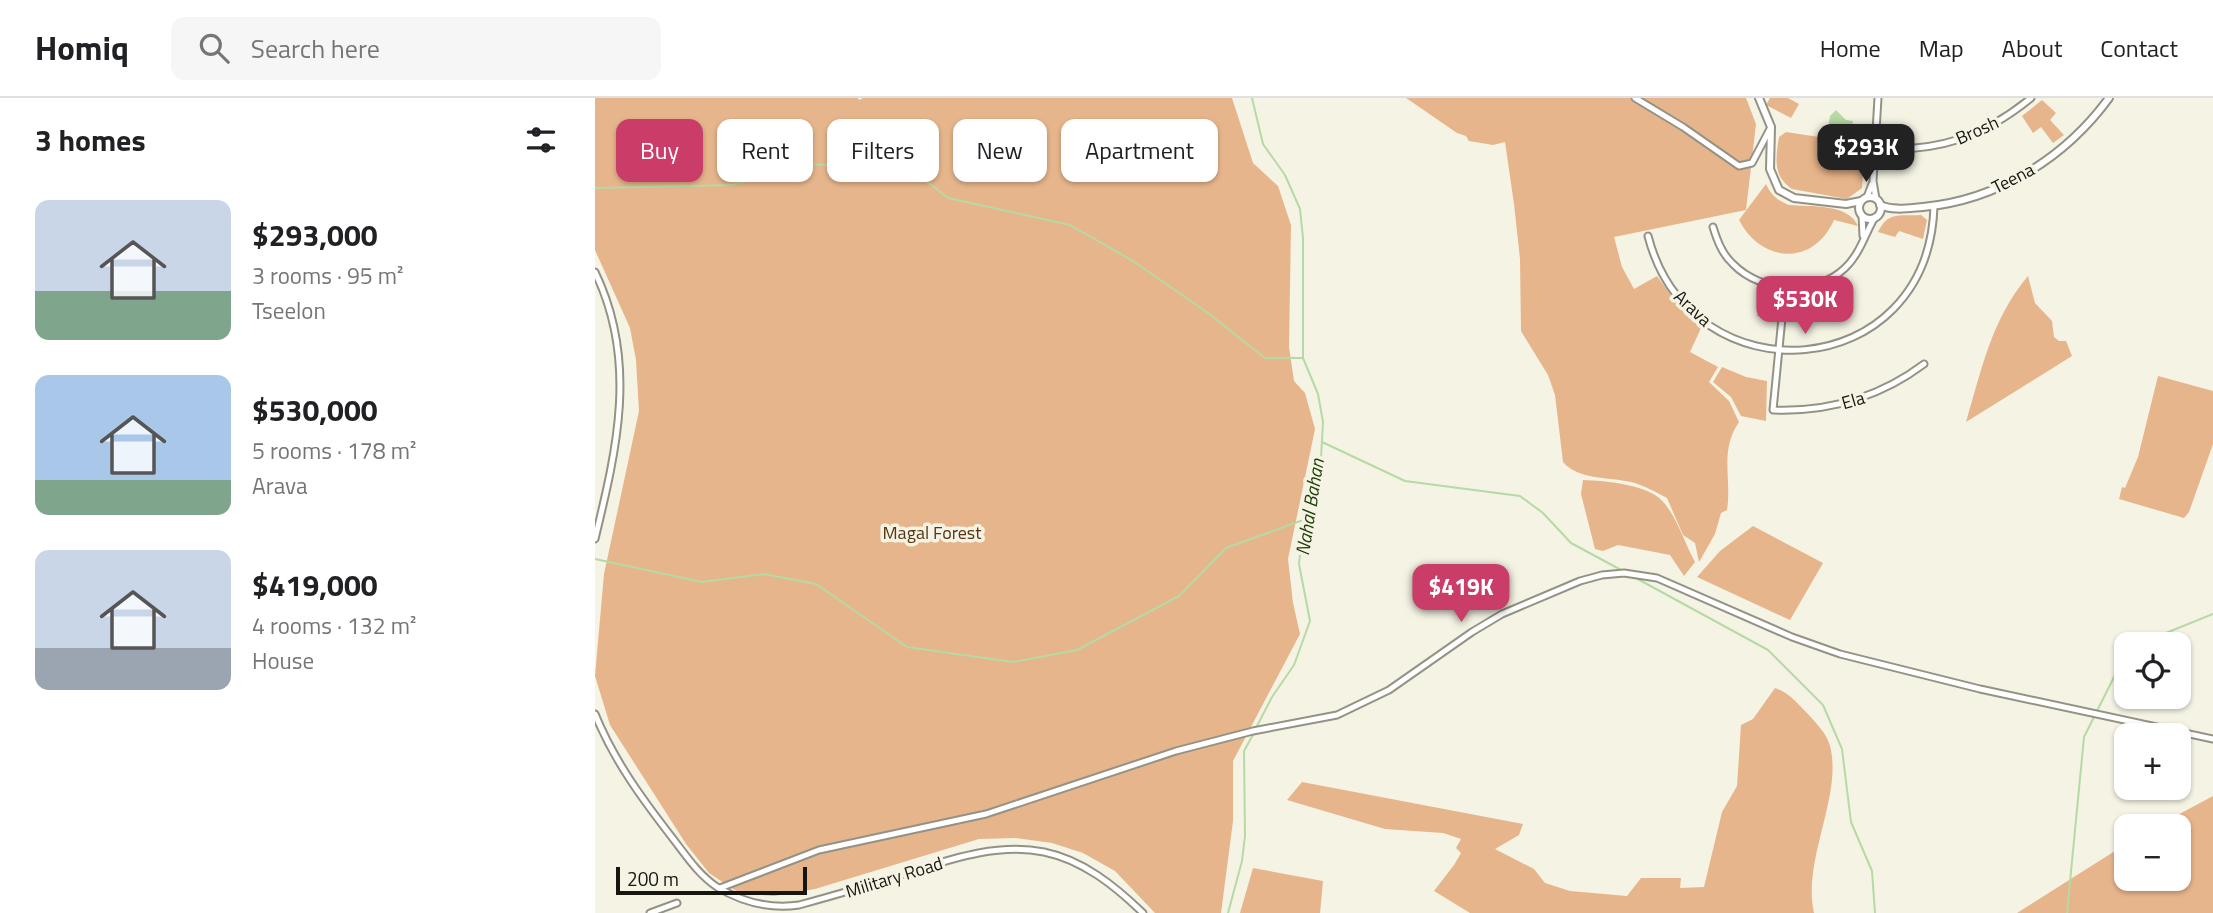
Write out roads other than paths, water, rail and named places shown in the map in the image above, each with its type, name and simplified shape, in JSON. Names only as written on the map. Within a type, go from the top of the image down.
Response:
[{"type":"street","points":[[1635,98],[1739,166],[1752,163],[1770,127]]},
{"type":"street","points":[[1759,98],[1770,127],[1770,169],[1779,190],[1794,198],[1846,204],[1864,199],[1878,202]]},
{"type":"street","points":[[1713,227],[1722,250],[1735,267],[1754,279],[1785,287],[1810,286],[1833,277],[1851,263],[1877,215],[1878,202],[1873,181],[1878,98]]},
{"type":"street","name":"Brosh","points":[[1875,148],[1906,149],[1952,142],[1996,124],[2031,98]]},
{"type":"street","name":"Teena","points":[[1877,215],[1892,208],[1934,206],[1963,200],[1995,189],[2039,166],[2074,138],[2109,98]]},
{"type":"street","points":[[1864,239],[1859,206],[1873,181]]},
{"type":"street","name":"Teena","points":[[1878,202],[1892,208]]},
{"type":"street","points":[[1846,204],[1868,218],[1877,215]]},
{"type":"street","name":"Arava","points":[[1648,236],[1664,277],[1679,299],[1711,326],[1756,346],[1779,350],[1820,348],[1842,343],[1866,331],[1902,301],[1919,275],[1931,238],[1934,206]]},
{"type":"street","points":[[595,272],[603,287],[616,338],[621,391],[615,458],[595,539]]},
{"type":"street","points":[[1779,350],[1785,287]]},
{"type":"street","name":"Ela","points":[[1779,350],[1773,410],[1812,409],[1864,397],[1896,383],[1924,364]]},
{"type":"street","points":[[720,888],[819,850],[986,814],[1176,751],[1337,715],[1389,690],[1502,614],[1580,581],[1613,574],[1635,573],[1657,578],[1792,637],[1852,658],[2213,739]]},
{"type":"street","name":"Military Road","points":[[595,714],[609,747],[642,799],[700,873],[738,898],[781,907],[829,897],[947,860],[990,851],[1023,849],[1046,852],[1091,870],[1143,913]]},
{"type":"street","points":[[649,913],[677,903]]},
{"type":"waterway","name":"Nahal Bahan","points":[[1252,98],[1263,144],[1285,175],[1300,209],[1303,238],[1303,358],[1318,394],[1323,422],[1321,458],[1302,537],[1299,564],[1310,621],[1294,665],[1272,697],[1256,728]]},
{"type":"waterway","points":[[595,188],[732,185],[809,164],[914,171],[948,198],[1070,225],[1133,261],[1208,313],[1265,358],[1303,358]]},
{"type":"waterway","points":[[1322,442],[1405,481],[1520,496],[1543,513],[1571,543],[1623,571]]},
{"type":"waterway","points":[[595,559],[702,582],[764,574],[816,584],[907,647],[1013,662],[1077,650],[1179,596],[1226,548],[1306,519]]},
{"type":"waterway","points":[[1634,577],[1768,650],[1823,705],[1842,749],[1851,822],[1872,871],[1875,913]]},
{"type":"waterway","points":[[2168,632],[2213,614]]},
{"type":"waterway","points":[[2067,913],[2084,737],[2114,677]]},
{"type":"waterway","name":"Nahal Bahan","points":[[1228,913],[1242,861],[1245,836],[1244,751],[1254,733]]},
{"type":"park label","name":"Magal Forest","points":[[932,532]]}]
